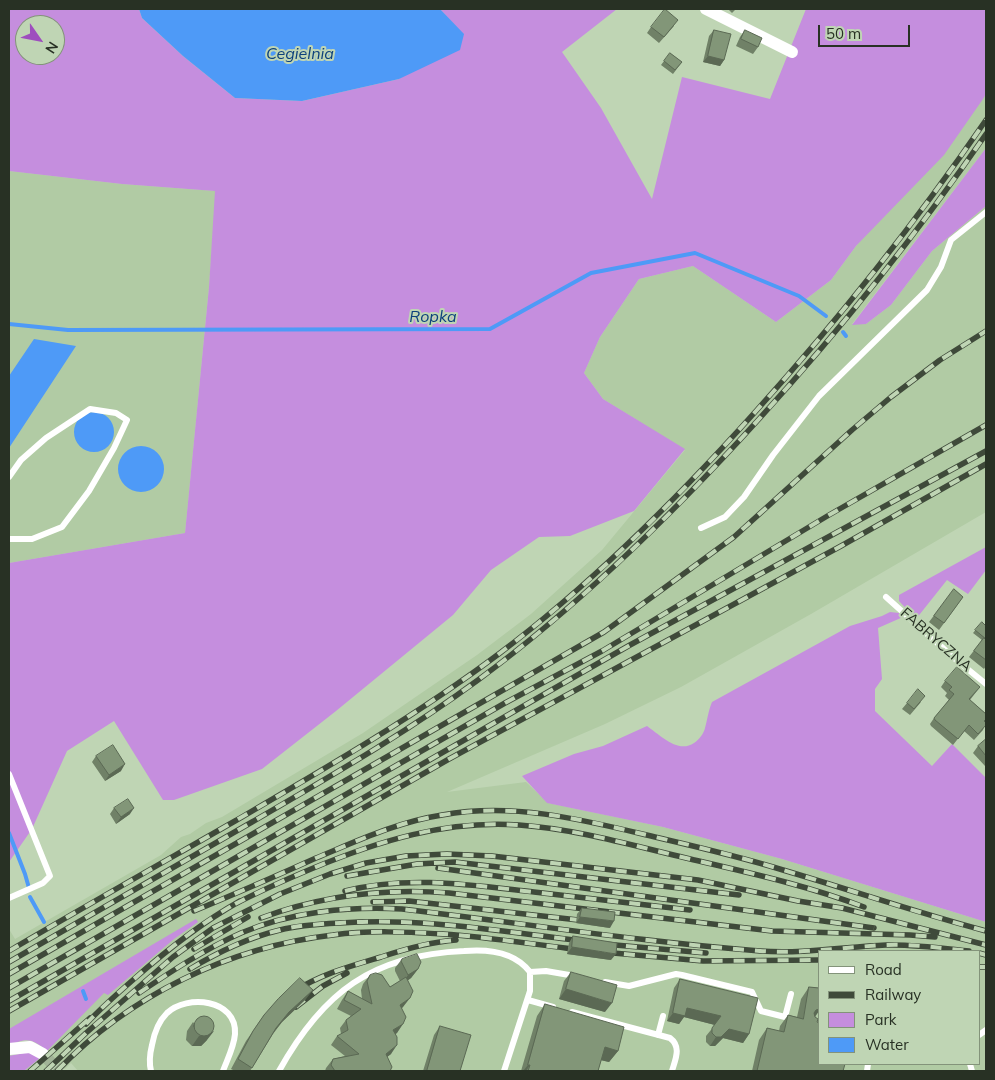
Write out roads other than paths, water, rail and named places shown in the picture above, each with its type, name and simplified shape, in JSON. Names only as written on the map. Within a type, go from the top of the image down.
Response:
[{"type":"street","points":[[706,9],[792,52]]},
{"type":"street","points":[[9,1049],[30,1047],[43,1054]]},
{"type":"lane","points":[[700,528],[725,517],[744,497],[772,455],[819,396],[927,290],[941,267],[951,240],[986,212]]},
{"type":"lane","points":[[9,476],[22,460],[46,438],[90,409],[116,413],[127,420],[114,448],[89,491],[62,526],[32,539],[9,538]]},
{"type":"lane","name":"FABRYCZNA","points":[[886,597],[986,684]]},
{"type":"lane","points":[[9,774],[50,876],[43,883],[9,898]]},
{"type":"lane","points":[[279,1071],[305,1029],[346,988],[373,971],[401,960],[434,952],[479,950],[508,955],[519,961],[530,972],[528,1000],[504,1071]]},
{"type":"lane","points":[[530,972],[546,971],[584,978]]},
{"type":"lane","points":[[594,980],[629,986],[676,974],[682,975],[752,992],[761,1011],[785,1017],[791,994]]},
{"type":"lane","points":[[528,1000],[670,1038],[677,1044],[677,1055],[672,1071]]},
{"type":"lane","points":[[152,1071],[150,1052],[154,1036],[161,1021],[176,1007],[195,1001],[219,1007],[226,1013],[234,1026],[234,1041],[223,1071]]},
{"type":"lane","points":[[658,1035],[663,1016]]},
{"type":"water","name":"Cegielnia","points":[[139,9],[440,9],[464,34],[460,50],[399,79],[302,101],[235,98],[183,56],[142,18]]},
{"type":"water","points":[[34,339],[76,346],[9,448],[9,376]]},
{"type":"water","points":[[94,412],[108,418],[114,432],[108,446],[94,452],[80,446],[74,432],[80,418]]},
{"type":"water","points":[[146,446],[158,452],[163,460],[163,478],[158,486],[150,491],[136,492],[124,486],[119,478],[118,464],[124,452],[132,447]]},
{"type":"waterway","name":"Ropka","points":[[9,324],[68,330],[490,329],[591,273],[695,253],[799,296],[826,316]]},
{"type":"waterway","name":"Ropka","points":[[843,332],[846,336]]},
{"type":"waterway","points":[[9,833],[29,888]]},
{"type":"waterway","points":[[30,897],[44,922]]},
{"type":"waterway","points":[[83,991],[86,999]]},
{"type":"tunnel","points":[[43,1054],[59,1071]]},
{"type":"railway","points":[[9,951],[269,801],[403,720],[500,653],[569,598],[665,508],[787,376],[904,233],[986,120]]},
{"type":"railway","points":[[9,962],[281,805],[395,736],[478,680],[553,621],[625,557],[693,489],[789,385],[849,316],[933,208],[986,134]]},
{"type":"railway","points":[[9,974],[604,632],[734,537],[891,397],[940,360],[986,331]]},
{"type":"railway","points":[[9,988],[505,703],[602,651],[829,515],[986,425]]},
{"type":"railway","points":[[9,1001],[630,645],[986,451]]},
{"type":"railway","points":[[9,1011],[449,759],[841,546],[986,464]]},
{"type":"railway","points":[[194,911],[393,827],[442,815],[496,811],[523,812],[576,819],[703,848],[767,865],[986,931]]},
{"type":"railway","points":[[235,904],[311,869],[387,841],[439,829],[492,824],[540,827],[603,838],[776,880],[864,907]]},
{"type":"railway","points":[[46,1071],[86,1033],[173,957],[213,928],[280,894],[330,874],[366,863],[406,856],[447,854],[492,856],[698,880],[798,901],[842,908],[986,945]]},
{"type":"railway","points":[[347,876],[417,864],[455,862],[739,895]]},
{"type":"railway","points":[[438,868],[874,928]]},
{"type":"railway","points":[[345,891],[392,883],[439,883],[690,910]]},
{"type":"railway","points":[[261,918],[306,904],[353,895],[425,892],[449,893],[772,931],[935,937]]},
{"type":"railway","points":[[86,1024],[172,947],[198,927],[240,901]]},
{"type":"railway","points":[[373,902],[409,901],[587,921]]},
{"type":"railway","points":[[139,993],[215,946],[241,933],[300,915],[341,910],[402,909],[715,947],[776,952],[818,950]]},
{"type":"railway","points":[[194,949],[248,917]]},
{"type":"railway","points":[[190,969],[244,941],[287,928],[317,924],[401,922],[493,930],[584,941]]},
{"type":"railway","points":[[57,1071],[116,1019],[183,979],[219,963],[294,941],[347,933],[402,932],[478,937],[582,950]]},
{"type":"railway","points":[[295,991],[315,980],[347,967],[417,946],[456,940]]},
{"type":"railway","points":[[604,944],[706,953]]},
{"type":"railway","points":[[820,950],[896,945],[961,950]]},
{"type":"railway","points":[[602,952],[703,961],[818,960]]},
{"type":"railway","points":[[980,953],[986,955]]},
{"type":"railway","points":[[980,967],[986,967]]},
{"type":"railway","points":[[296,1007],[323,986],[347,973]]},
{"type":"railway","points":[[30,1071],[90,1018]]}]
